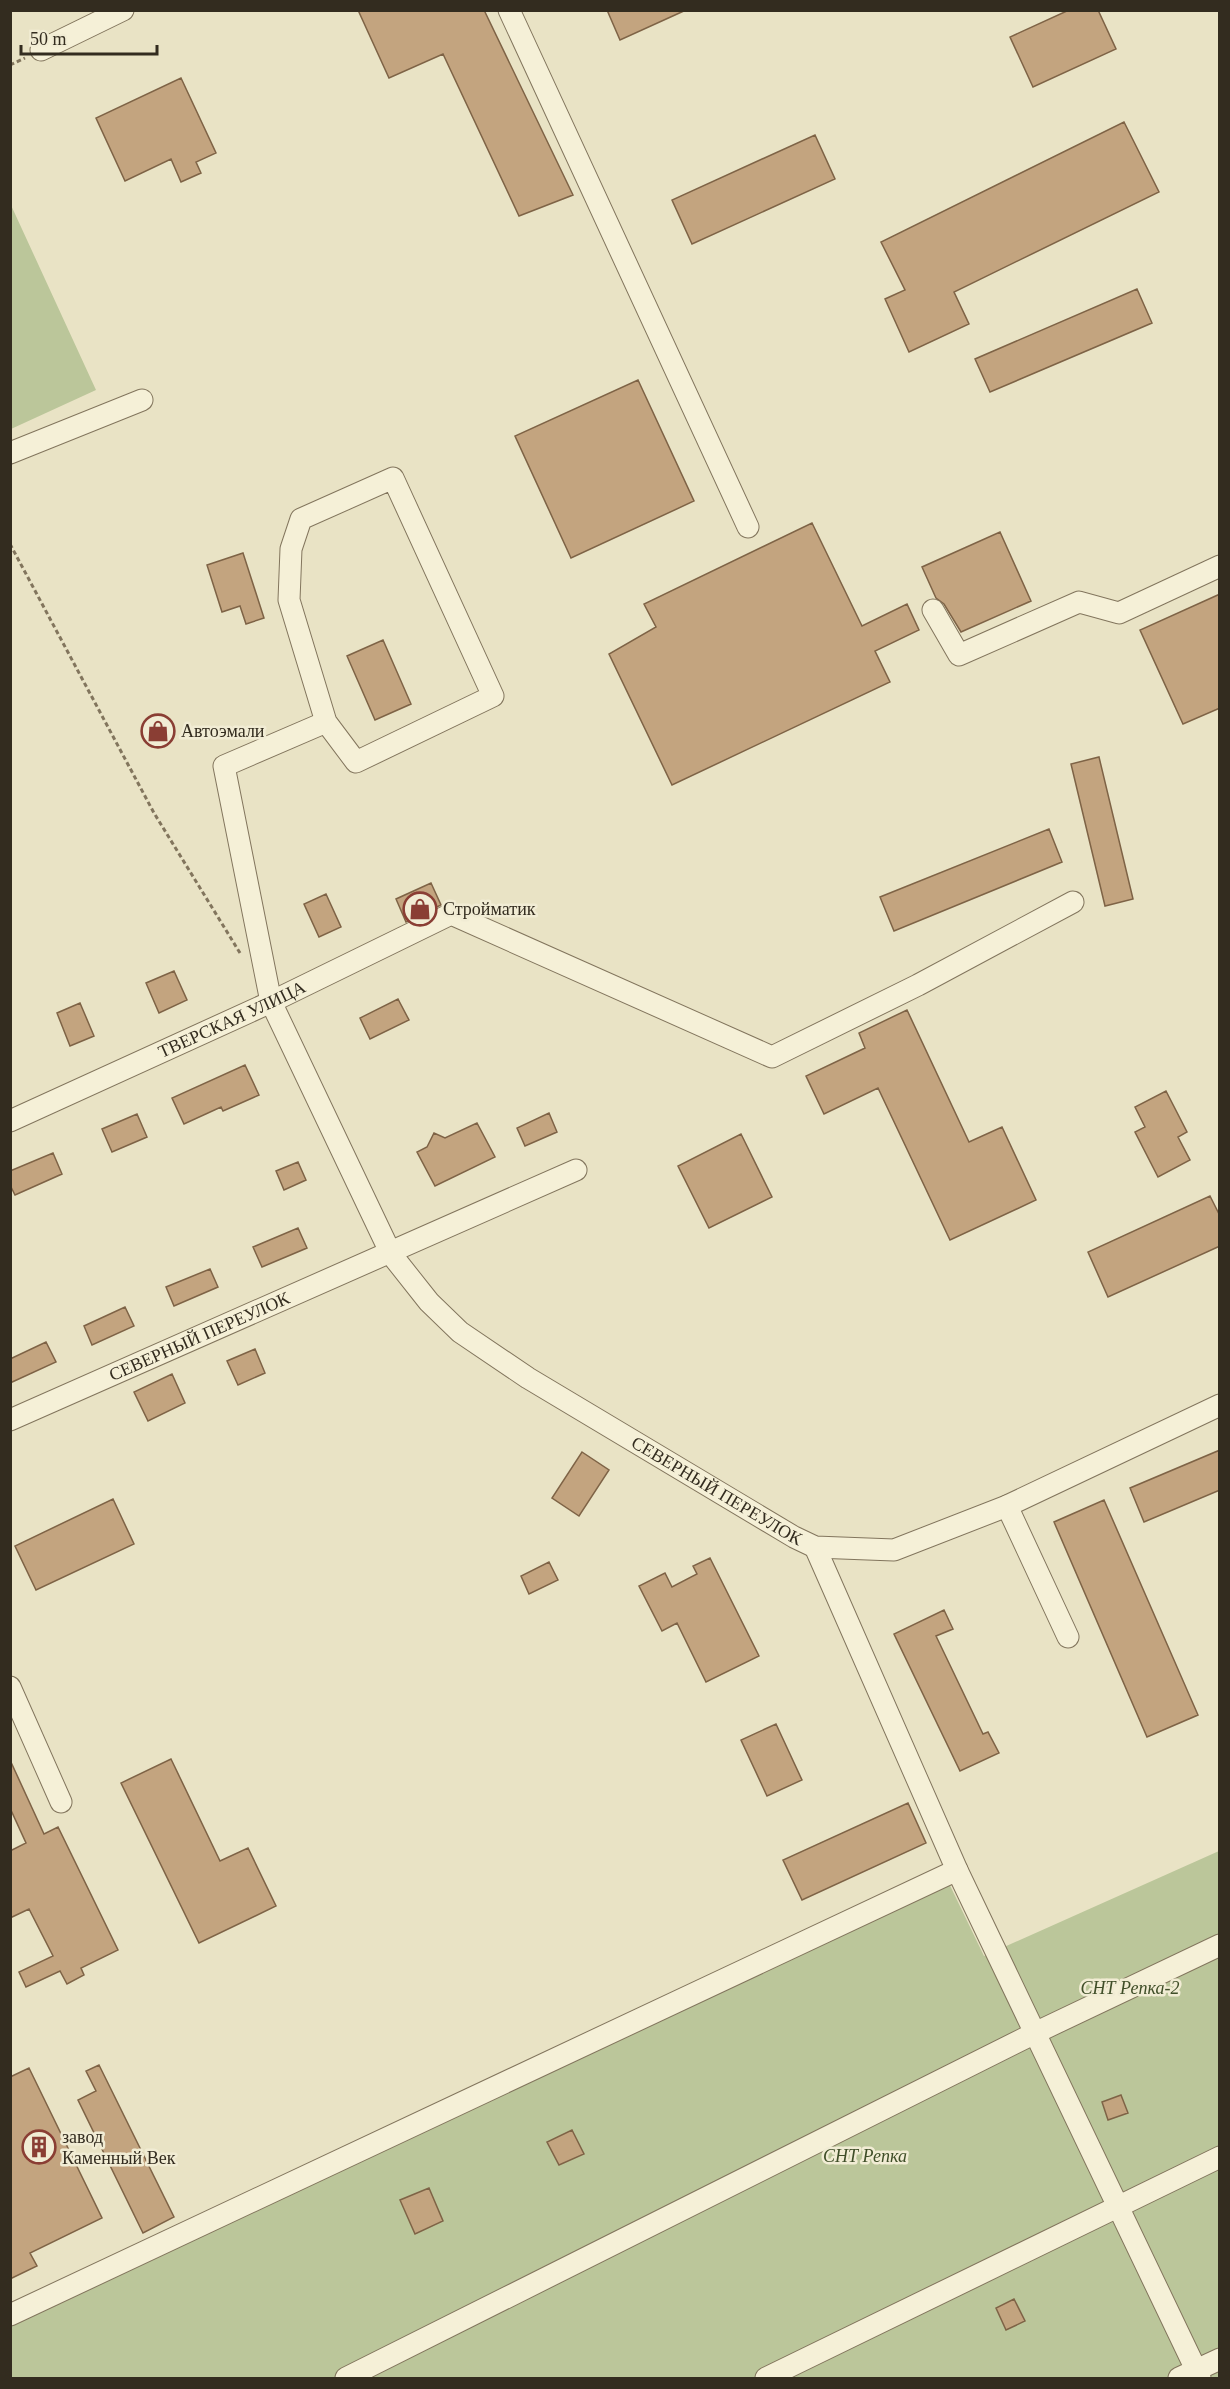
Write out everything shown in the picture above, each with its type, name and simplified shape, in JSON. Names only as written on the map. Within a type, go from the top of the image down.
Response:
[{"type":"street","points":[[41,50],[90,17],[123,10]]},
{"type":"street","points":[[509,10],[748,527]]},
{"type":"street","points":[[10,453],[142,400]]},
{"type":"street","points":[[393,478],[493,696],[356,762],[326,722],[289,600],[291,549],[302,519],[393,478]]},
{"type":"street","points":[[933,610],[958,655],[1079,603],[1119,613],[1220,566]]},
{"type":"street","points":[[326,722],[224,766],[271,1002],[390,1254]]},
{"type":"street","name":"ТВЕРСКАЯ УЛИЦА","points":[[10,1121],[271,1002],[451,914],[772,1056],[918,985],[1073,902]]},
{"type":"street","name":"СЕВЕРНЫЙ ПЕРЕУЛОК","points":[[10,1420],[576,1170]]},
{"type":"street","name":"СЕВЕРНЫЙ ПЕРЕУЛОК","points":[[390,1254],[429,1302],[460,1332],[528,1378],[815,1547],[894,1550],[1007,1506],[1220,1405]]},
{"type":"street","points":[[1007,1506],[1068,1637]]},
{"type":"street","points":[[815,1547],[957,1870],[1117,2206],[1191,2376],[1220,2359]]},
{"type":"street","points":[[10,1687],[61,1802]]},
{"type":"street","points":[[10,2315],[957,1870]]},
{"type":"street","points":[[346,2379],[1035,2033],[1220,1946]]},
{"type":"street","points":[[766,2379],[1220,2157]]},
{"type":"path","points":[[10,544],[154,813],[246,962]]},
{"type":"green space","points":[[10,203],[96,390],[11,429],[10,429]]},
{"type":"green space","name":"СНТ Репка","points":[[1219,1851],[1219,2378],[11,2378],[11,2315],[944,1873],[984,1956]]},
{"type":"building","points":[[358,10],[484,10],[573,195],[519,216],[443,54],[389,78]]},
{"type":"building","points":[[607,10],[686,10],[620,40]]},
{"type":"building","points":[[1069,10],[1098,10],[1116,49],[1033,87],[1010,37]]},
{"type":"building","points":[[181,78],[216,153],[196,162],[201,173],[181,182],[171,159],[125,181],[96,118]]},
{"type":"building","points":[[1124,122],[1159,192],[954,292],[969,324],[909,352],[885,299],[905,290],[881,242]]},
{"type":"building","points":[[815,135],[835,179],[692,244],[672,200]]},
{"type":"building","points":[[1137,289],[1152,323],[990,392],[975,359]]},
{"type":"building","points":[[638,380],[694,501],[571,558],[515,436]]},
{"type":"building","points":[[812,523],[862,626],[907,604],[919,630],[875,651],[890,682],[672,785],[609,654],[656,627],[644,604]]},
{"type":"building","points":[[1000,532],[1031,601],[961,632],[944,604],[936,598],[922,567]]},
{"type":"building","points":[[243,553],[264,618],[246,624],[240,606],[222,612],[207,565]]},
{"type":"building","points":[[1220,594],[1220,708],[1183,724],[1140,630]]},
{"type":"building","points":[[383,640],[411,704],[375,720],[347,656]]},
{"type":"building","points":[[1099,757],[1133,899],[1105,906],[1071,764]]},
{"type":"building","points":[[1049,829],[1062,862],[894,931],[880,897]]},
{"type":"building","points":[[431,883],[441,905],[406,922],[396,899]]},
{"type":"building","points":[[326,894],[341,927],[319,937],[304,904]]},
{"type":"building","points":[[174,971],[187,1000],[159,1013],[146,983]]},
{"type":"building","points":[[398,999],[409,1020],[370,1039],[360,1018]]},
{"type":"building","points":[[80,1003],[94,1036],[70,1046],[57,1013]]},
{"type":"building","points":[[907,1010],[969,1142],[1002,1127],[1036,1200],[950,1240],[878,1088],[824,1114],[806,1076],[865,1048],[859,1033]]},
{"type":"building","points":[[245,1065],[259,1095],[223,1111],[221,1107],[184,1124],[172,1098]]},
{"type":"building","points":[[1166,1091],[1187,1132],[1178,1137],[1190,1160],[1158,1177],[1135,1132],[1145,1127],[1135,1107]]},
{"type":"building","points":[[549,1113],[557,1132],[525,1146],[517,1128]]},
{"type":"building","points":[[137,1114],[147,1137],[112,1152],[102,1129]]},
{"type":"building","points":[[477,1123],[495,1157],[435,1186],[417,1152],[427,1147],[434,1133],[445,1138]]},
{"type":"building","points":[[741,1134],[772,1197],[709,1228],[678,1166]]},
{"type":"building","points":[[53,1153],[62,1174],[15,1195],[10,1185],[10,1171]]},
{"type":"building","points":[[298,1162],[306,1180],[284,1190],[276,1171]]},
{"type":"building","points":[[1210,1196],[1220,1216],[1220,1246],[1108,1297],[1088,1252]]},
{"type":"building","points":[[298,1228],[307,1248],[262,1267],[253,1247]]},
{"type":"building","points":[[210,1269],[218,1287],[174,1306],[166,1287]]},
{"type":"building","points":[[125,1307],[134,1326],[92,1345],[84,1326]]},
{"type":"building","points":[[46,1342],[56,1362],[10,1383],[10,1359]]},
{"type":"building","points":[[255,1349],[265,1373],[238,1385],[227,1361]]},
{"type":"building","points":[[172,1374],[185,1403],[148,1421],[134,1392]]},
{"type":"building","points":[[1220,1450],[1220,1490],[1144,1522],[1130,1488]]},
{"type":"building","points":[[582,1452],[609,1470],[579,1516],[552,1498]]},
{"type":"building","points":[[113,1499],[134,1544],[36,1590],[15,1546]]},
{"type":"building","points":[[1104,1500],[1198,1715],[1147,1737],[1054,1522]]},
{"type":"building","points":[[710,1558],[759,1656],[706,1682],[677,1623],[662,1631],[639,1586],[665,1573],[672,1587],[697,1574],[693,1566]]},
{"type":"building","points":[[549,1562],[558,1580],[529,1594],[521,1576]]},
{"type":"building","points":[[944,1610],[953,1629],[936,1636],[983,1734],[988,1732],[999,1753],[960,1771],[894,1634]]},
{"type":"building","points":[[776,1724],[802,1780],[767,1796],[741,1740]]},
{"type":"building","points":[[171,1759],[220,1861],[248,1848],[276,1906],[199,1943],[121,1783]]},
{"type":"building","points":[[10,1760],[44,1834],[58,1827],[118,1950],[81,1968],[84,1975],[67,1984],[60,1971],[26,1987],[19,1972],[53,1956],[29,1909],[10,1918],[10,1851],[26,1843],[10,1808]]},
{"type":"building","points":[[908,1803],[926,1843],[802,1900],[783,1860]]},
{"type":"building","points":[[99,2065],[174,2217],[143,2233],[78,2100],[96,2091],[86,2071]]},
{"type":"building","name":"завод Каменный Век","points":[[29,2068],[102,2218],[30,2253],[37,2266],[10,2279],[10,2077]]},
{"type":"building","points":[[1121,2095],[1128,2113],[1108,2120],[1102,2102]]},
{"type":"building","points":[[572,2130],[584,2154],[559,2165],[547,2142]]},
{"type":"building","points":[[429,2188],[443,2221],[415,2234],[400,2200]]},
{"type":"building","points":[[1014,2299],[1025,2321],[1006,2330],[996,2308]]},
{"type":"place","name":"Автоэмали","points":[[158,731]]},
{"type":"place","name":"Стройматик","points":[[420,909]]},
{"type":"place","name":"завод Каменный Век","points":[[39,2147]]},
{"type":"park label","name":"СНТ Репка-2","points":[[1130,1988]]}]
